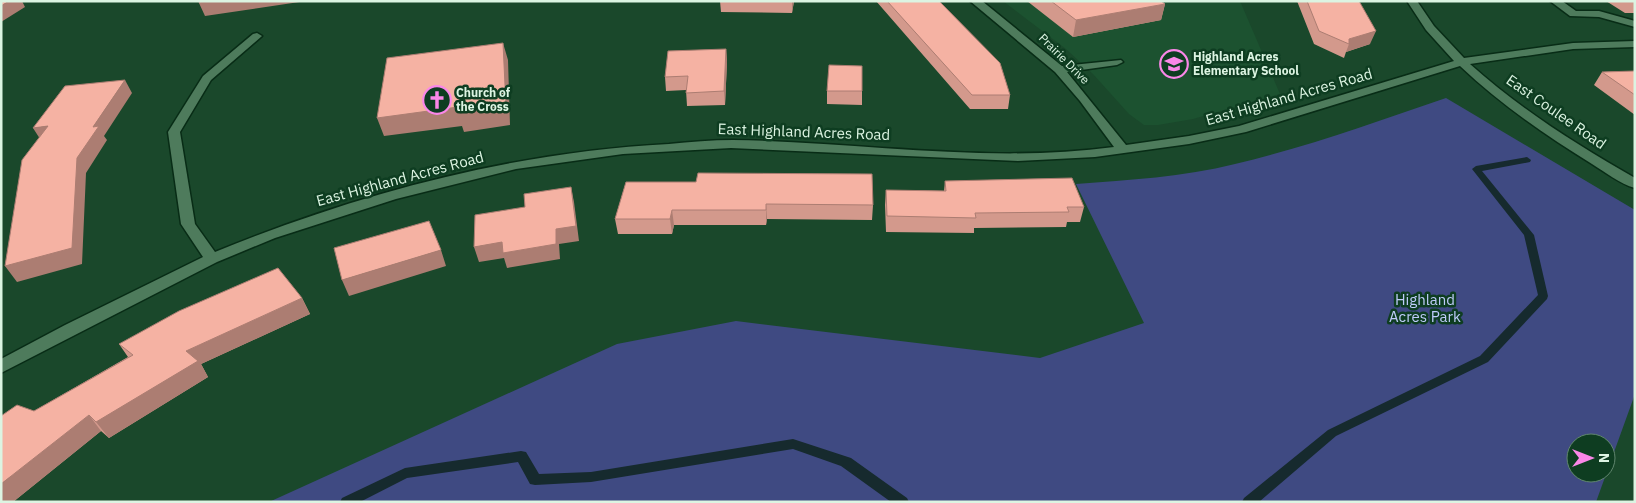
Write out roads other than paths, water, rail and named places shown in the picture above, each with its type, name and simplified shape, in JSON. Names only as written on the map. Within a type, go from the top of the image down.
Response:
[{"type":"street","name":"Prairie Drive","points":[[975,1],[1024,39],[1059,70],[1099,117],[1122,149]]},
{"type":"street","name":"East Coulee Road","points":[[1412,1],[1429,28],[1461,62],[1552,132],[1635,184]]},
{"type":"street","points":[[1555,1],[1574,14],[1599,14],[1635,24]]},
{"type":"street","points":[[212,259],[188,224],[174,132],[207,78],[257,36]]},
{"type":"street","name":"East Highland Acres Road","points":[[1,367],[71,329],[212,259],[311,220],[400,193],[516,165],[588,154],[659,147],[731,144],[1018,157],[1059,156],[1189,140],[1242,129],[1461,62],[1573,46],[1635,44]]},
{"type":"street","points":[[1059,70],[1118,62]]},
{"type":"waterway","points":[[1249,502],[1332,433],[1484,359],[1543,296],[1529,235],[1476,169],[1527,160]]},
{"type":"waterway","points":[[347,502],[405,473],[521,456],[535,480],[591,477],[793,444],[846,462],[902,502]]},
{"type":"place","name":"Highland Acres Elementary School","points":[[1174,64]]},
{"type":"place","name":"Church of the Cross","points":[[437,100]]},
{"type":"park label","name":"Highland Acres Park","points":[[1425,308]]}]
